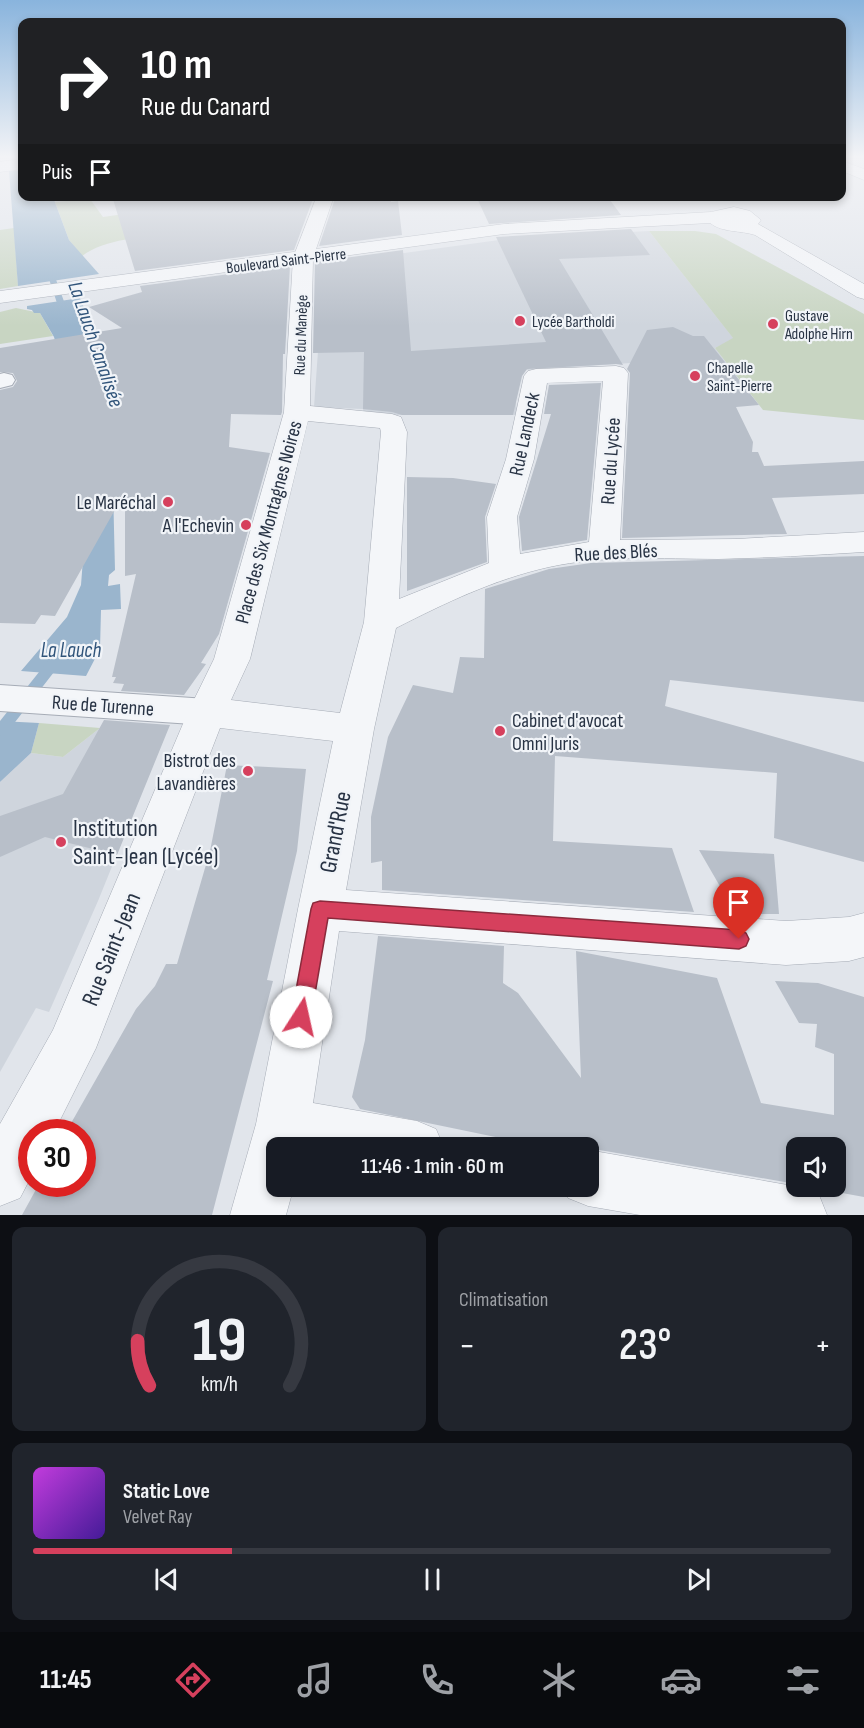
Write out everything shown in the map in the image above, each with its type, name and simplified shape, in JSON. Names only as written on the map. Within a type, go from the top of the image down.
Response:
[{"type":"street","name":"Rue du Manège","points":[[297,412],[303,258],[320,213]]},
{"type":"street","name":"Boulevard Saint-Pierre","points":[[10,296],[504,229],[732,213]]},
{"type":"street","points":[[732,213],[864,293]]},
{"type":"street","name":"Rue du Lycée","points":[[604,550],[616,373]]},
{"type":"street","name":"Rue Landeck","points":[[505,569],[502,517],[520,459],[536,376],[616,373]]},
{"type":"street","name":"Place des Six Montagnes Noires","points":[[207,712],[232,659],[297,412],[392,422],[394,432],[381,622],[355,729]]},
{"type":"street","name":"Rue des Blés","points":[[381,622],[443,590],[505,569],[551,557],[604,550],[731,549],[864,542]]},
{"type":"street","name":"Rue de Turenne","points":[[0,698],[207,712]]},
{"type":"street","points":[[207,712],[355,729]]},
{"type":"street","name":"Rue Saint-Jean","points":[[0,1178],[71,1048],[207,712]]},
{"type":"street","name":"Grand'Rue","points":[[279,1137],[355,729]]},
{"type":"street","points":[[320,909],[786,943],[849,939],[864,935]]},
{"type":"street","points":[[599,1180],[800,1215]]},
{"type":"street","name":"Grand'Rue","points":[[258,1215],[266,1185]]},
{"type":"shaded area","name":"Lycée Bartholdi","points":[[649,231],[734,339],[715,348],[757,403],[646,362],[510,371],[518,415],[364,415],[363,409],[314,407],[324,267],[339,262],[513,238]]},
{"type":"shaded area","name":"Institution Saint-Jean (Lycée)","points":[[100,728],[166,733],[98,901],[49,1012],[36,1008],[0,1072],[0,782],[31,753],[63,757]]},
{"type":"green space","points":[[59,213],[100,213],[103,217],[134,213],[162,213],[171,233],[113,242],[82,256],[69,240]]},
{"type":"green space","points":[[14,228],[18,286],[0,289],[0,230]]},
{"type":"green space","points":[[649,231],[695,231],[716,234],[864,314],[864,420],[763,410],[715,348],[733,338]]},
{"type":"green space","points":[[16,308],[40,313],[53,336],[0,344],[0,312]]},
{"type":"green space","points":[[39,723],[100,728],[63,757],[31,753]]},
{"type":"water","points":[[12,213],[59,213],[69,240],[99,274],[18,286]]},
{"type":"water","name":"La Lauch","points":[[80,298],[92,327],[86,329],[90,337],[113,487],[115,570],[109,575],[108,586],[120,584],[121,609],[101,610],[100,649],[86,676],[21,671],[67,617],[81,585],[83,559],[59,354],[54,337],[40,313],[34,313],[27,309],[27,306]]},
{"type":"water","points":[[0,721],[39,723],[31,753],[0,782]]},
{"type":"building","points":[[117,213],[308,213],[294,250],[135,271]]},
{"type":"building","points":[[330,213],[399,213],[402,235],[319,246]]},
{"type":"building","points":[[484,213],[619,213],[621,215],[489,224]]},
{"type":"building","points":[[631,229],[650,255],[559,259],[623,365],[527,369],[522,376],[513,415],[402,415],[363,409],[364,352],[313,353],[315,262],[403,250],[411,351],[546,342],[496,237]]},
{"type":"building","points":[[290,266],[285,354],[283,354],[282,412],[281,415],[231,414],[229,447],[270,453],[219,634],[201,663],[206,664],[184,695],[121,691],[124,684],[113,683],[116,677],[112,677],[136,574],[125,576],[125,492],[55,616],[41,615],[35,624],[0,623],[0,390],[13,387],[17,381],[13,373],[0,372],[0,348],[122,328],[89,307],[142,292],[140,286]]},
{"type":"building","points":[[673,327],[693,336],[704,336],[759,405],[736,407],[753,442],[752,452],[758,452],[764,466],[864,461],[864,494],[772,498],[787,534],[622,538],[630,373],[627,369],[647,330]]},
{"type":"building","points":[[601,383],[587,540],[522,551],[519,517],[551,414],[544,414],[549,385]]},
{"type":"building","points":[[407,477],[453,478],[496,484],[485,517],[487,562],[407,591]]},
{"type":"building","points":[[864,556],[864,702],[670,680],[665,706],[864,762],[864,862],[774,838],[777,773],[555,756],[553,841],[672,848],[694,912],[382,890],[382,861],[371,863],[371,817],[388,737],[413,685],[453,693],[460,657],[484,658],[485,589],[549,569],[591,563]]},
{"type":"building","points":[[104,720],[170,725],[117,855],[45,837],[0,857],[0,816],[63,794]]},
{"type":"building","points":[[227,765],[306,769],[297,851],[267,980],[273,981],[212,1215],[22,1215],[32,1197],[96,1197],[96,1119],[73,1119],[136,1009],[155,986],[166,964],[177,964],[210,851]]},
{"type":"building","points":[[699,850],[774,854],[779,914],[736,914]]},
{"type":"building","points":[[378,936],[504,946],[503,983],[518,993],[581,1078],[576,951],[717,978],[761,1103],[834,1115],[834,1054],[815,1047],[817,1024],[799,1023],[775,981],[818,983],[864,997],[864,1197],[846,1194],[846,1137],[786,1137],[786,1182],[599,1150],[599,1137],[496,1137],[360,1109],[352,1097],[365,1040]]},
{"type":"waterway","name":"La Lauch Canalisée","points":[[47,266],[65,315]]},
{"type":"waterway","name":"La Lauch Canalisée","points":[[0,731],[56,660]]},
{"type":"place","name":"Lycée Bartholdi","points":[[520,321]]},
{"type":"place","name":"Gustave Adolphe Hirn","points":[[773,324]]},
{"type":"place","name":"Chapelle Saint-Pierre","points":[[695,376]]},
{"type":"place","name":"Le Maréchal","points":[[168,502]]},
{"type":"place","name":"A l'Echevin","points":[[246,525]]},
{"type":"place","name":"Cabinet d'avocat Omni Juris","points":[[500,731]]},
{"type":"place","name":"Bistrot des Lavandières","points":[[248,771]]},
{"type":"place","name":"Institution Saint-Jean (Lycée)","points":[[61,842]]},
{"type":"route","points":[[301,1017],[320,909],[739,939]]}]
